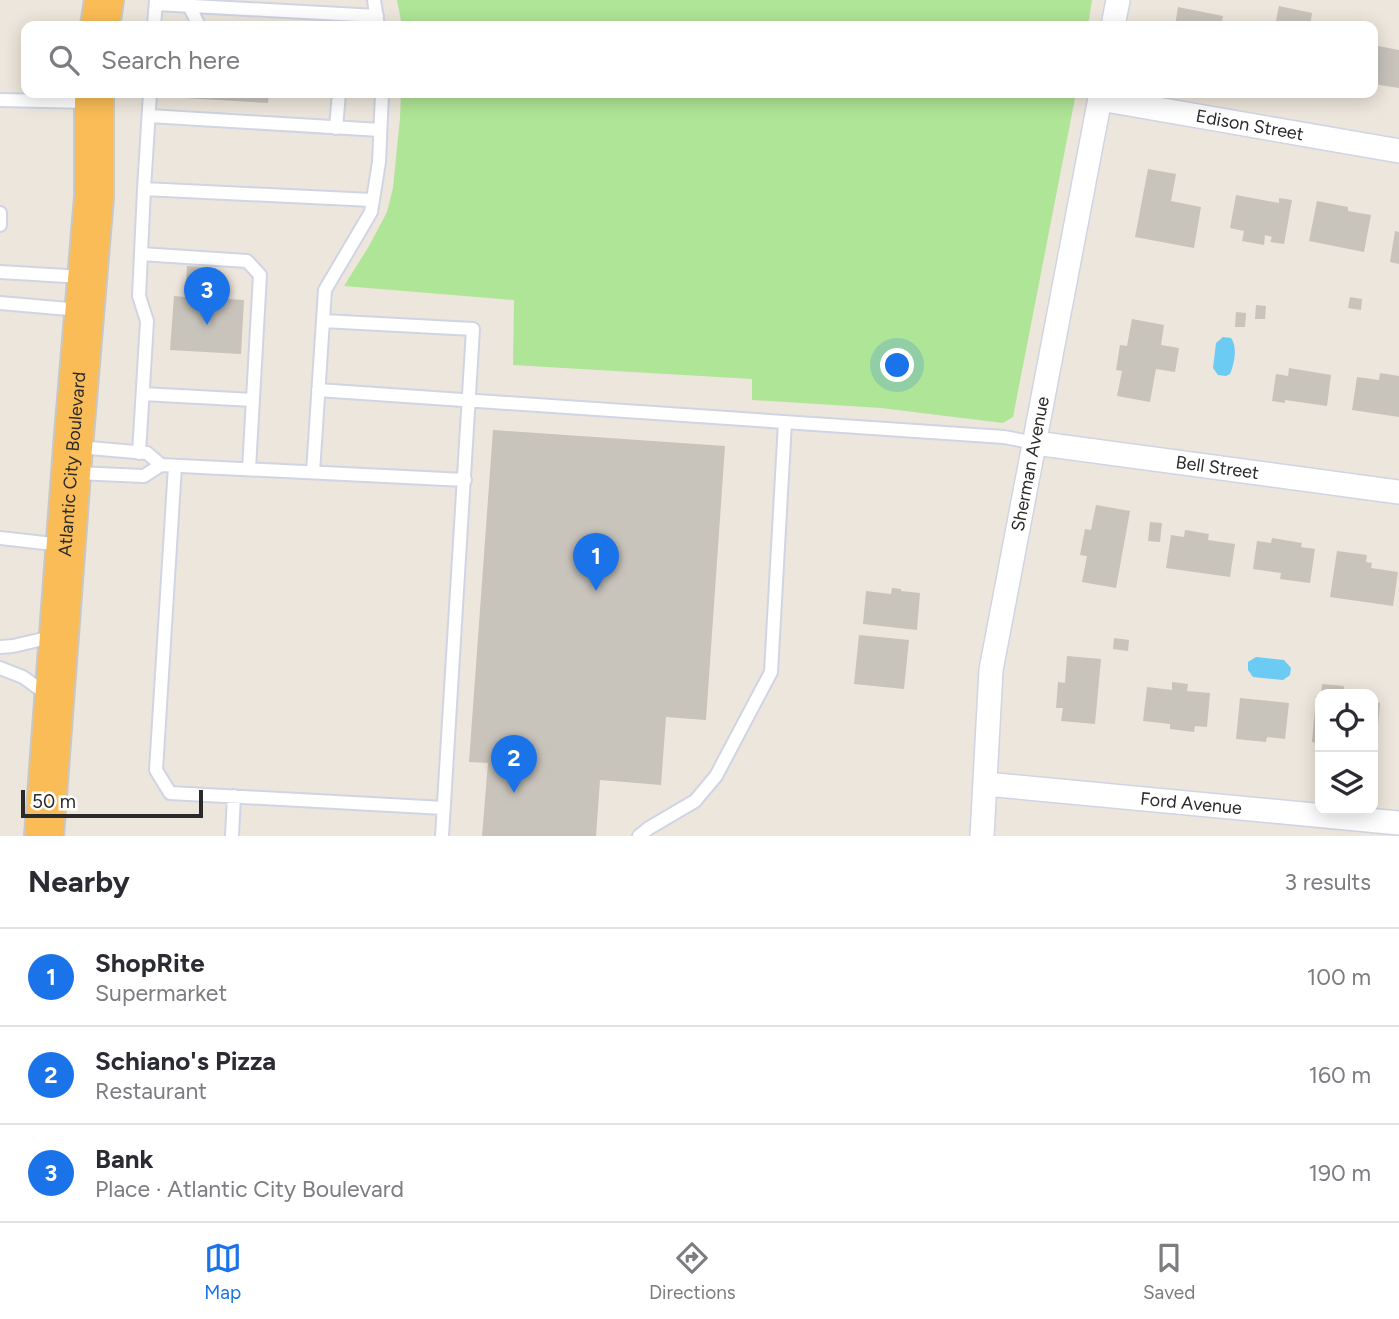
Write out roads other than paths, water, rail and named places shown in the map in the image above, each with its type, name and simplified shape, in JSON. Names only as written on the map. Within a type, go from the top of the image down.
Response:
[{"type":"highway","points":[[88,0],[90,21]]},
{"type":"highway","points":[[101,21],[104,0]]},
{"type":"highway","name":"Atlantic City Boulevard","points":[[44,836],[94,197],[94,98]]},
{"type":"street","points":[[1114,21],[1118,0]]},
{"type":"street","name":"Sherman Avenue","points":[[982,836],[991,670],[1101,98]]},
{"type":"street","name":"Edison Street","points":[[1112,98],[1399,151]]},
{"type":"street","name":"Bell Street","points":[[1035,443],[1399,492]]},
{"type":"street","name":"Ford Avenue","points":[[986,784],[1399,823]]},
{"type":"lane","points":[[154,21],[156,2],[378,21],[374,0]]},
{"type":"lane","points":[[189,5],[197,21]]},
{"type":"lane","points":[[0,100],[63,98]]},
{"type":"lane","points":[[139,453],[148,321],[139,296],[150,98]]},
{"type":"lane","points":[[337,128],[339,98]]},
{"type":"lane","points":[[313,472],[325,290],[371,212],[379,162],[382,98]]},
{"type":"lane","points":[[149,116],[380,130]]},
{"type":"lane","points":[[144,188],[373,200]]},
{"type":"lane","points":[[0,213],[0,225]]},
{"type":"lane","points":[[141,254],[247,261],[260,275],[249,470]]},
{"type":"lane","points":[[0,272],[86,294]]},
{"type":"lane","points":[[0,303],[86,294]]},
{"type":"lane","points":[[323,321],[472,329],[442,836]]},
{"type":"lane","points":[[318,390],[1004,437],[1035,443]]},
{"type":"lane","points":[[143,394],[253,400]]},
{"type":"lane","points":[[639,836],[695,801],[716,776],[771,672],[785,422]]},
{"type":"lane","points":[[72,460],[146,453],[160,465]]},
{"type":"lane","points":[[72,460],[144,475],[160,465],[464,480]]},
{"type":"lane","points":[[175,466],[156,770],[170,793],[444,808]]},
{"type":"lane","points":[[0,538],[66,545]]},
{"type":"lane","points":[[0,647],[60,635]]},
{"type":"lane","points":[[0,668],[23,677],[55,700]]},
{"type":"lane","points":[[232,836],[234,796]]},
{"type":"water","points":[[1223,337],[1231,338],[1235,351],[1230,374],[1226,376],[1218,375],[1213,368],[1216,343]]},
{"type":"water","points":[[1256,657],[1284,660],[1291,668],[1290,675],[1283,680],[1253,677],[1248,670],[1248,662]]},
{"type":"place","name":"Bank","points":[[207,325]]},
{"type":"place","name":"ShopRite","points":[[596,591]]},
{"type":"place","name":"Schiano's Pizza","points":[[514,793]]}]
